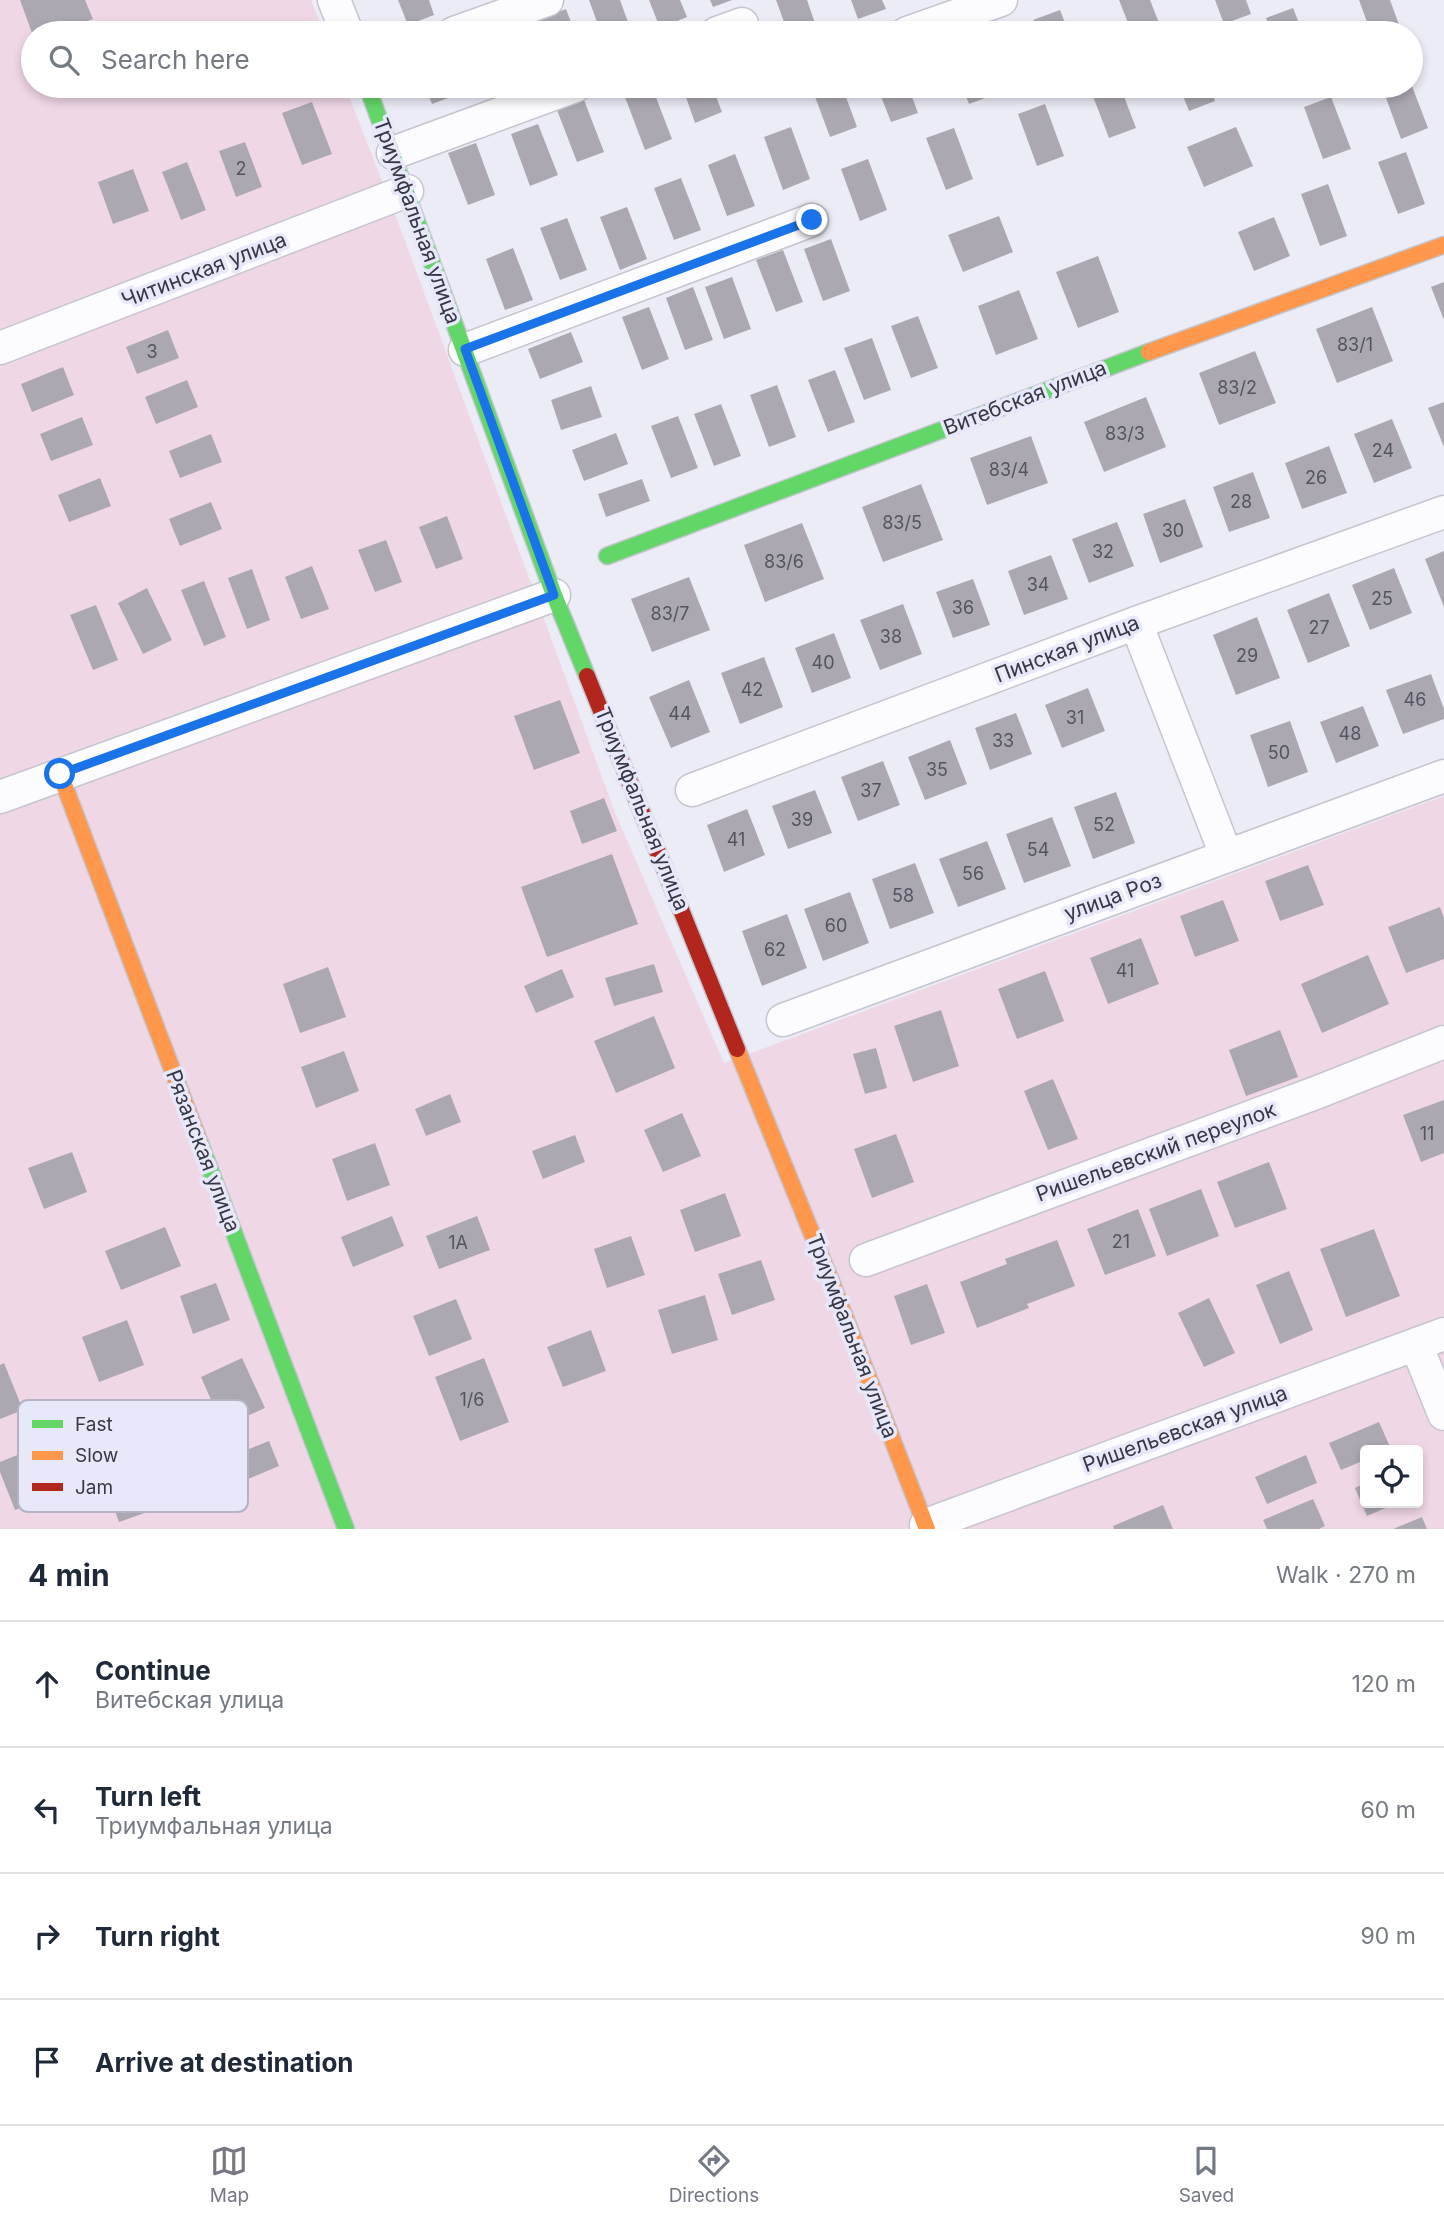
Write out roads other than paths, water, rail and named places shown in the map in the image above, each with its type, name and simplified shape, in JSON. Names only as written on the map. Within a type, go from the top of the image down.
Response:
[{"type":"street","points":[[334,0],[342,21]]},
{"type":"street","points":[[488,21],[547,0]]},
{"type":"street","points":[[941,21],[1002,0]]},
{"type":"street","name":"Триумфальная улица","points":[[372,98],[554,595],[831,1281],[927,1527]]},
{"type":"street","points":[[393,153],[542,98]]},
{"type":"street","name":"Читинская улица","points":[[0,348],[407,191]]},
{"type":"street","points":[[465,349],[812,220]]},
{"type":"street","name":"Витебская улица","points":[[607,556],[1062,384],[1444,245]]},
{"type":"street","name":"Пинская улица","points":[[692,790],[1136,623],[1444,512]]},
{"type":"street","points":[[0,796],[554,595]]},
{"type":"street","points":[[1136,623],[1226,855]]},
{"type":"street","name":"Рязанская улица","points":[[60,774],[346,1529]]},
{"type":"street","name":"улица Роз","points":[[783,1020],[1444,776]]},
{"type":"street","name":"Ришельевский переулок","points":[[866,1260],[1318,1092],[1444,1042]]},
{"type":"street","points":[[1430,1339],[1444,1414]]},
{"type":"street","name":"Ришельевская улица","points":[[927,1527],[1430,1339]]}]
